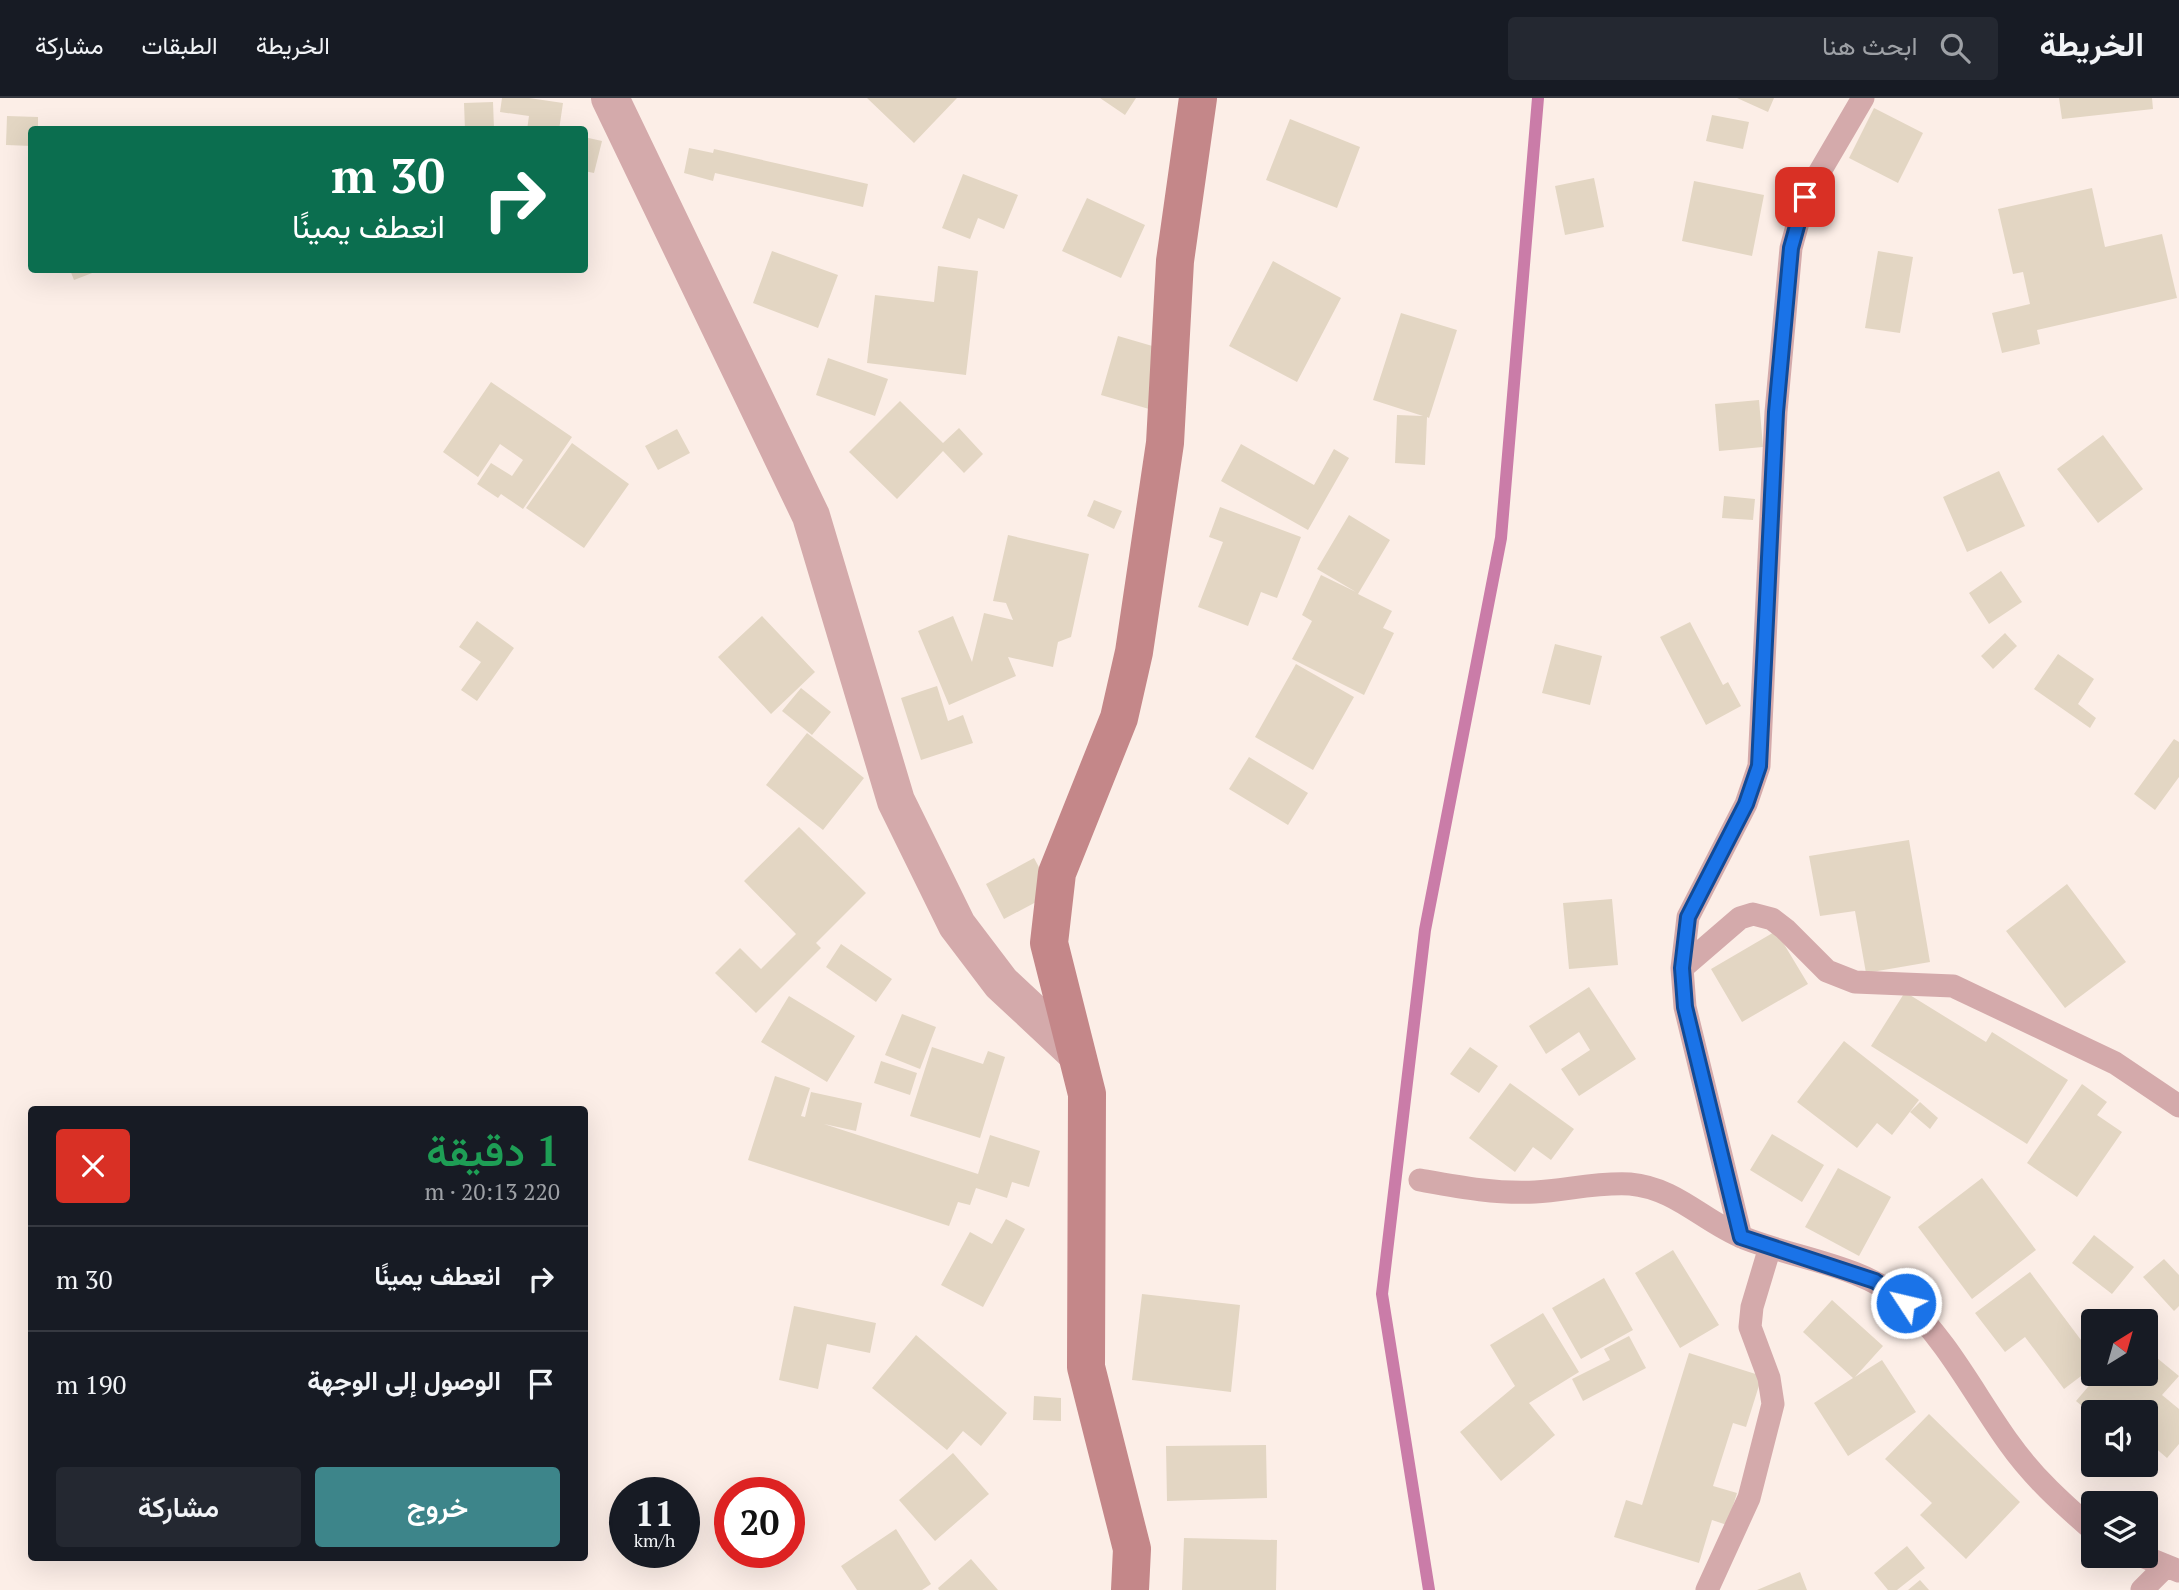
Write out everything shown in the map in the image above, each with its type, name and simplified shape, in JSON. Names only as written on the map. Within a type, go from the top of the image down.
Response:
[{"type":"street","points":[[610,98],[811,516],[896,801],[957,925],[1001,983],[1076,1053]]},
{"type":"street","points":[[1130,1590],[1132,1549],[1086,1367],[1087,1094],[1049,943],[1057,873],[1119,718],[1134,652],[1165,443],[1175,261],[1198,98]]},
{"type":"lane","points":[[1741,1237],[1685,1007],[1682,968],[1688,917],[1746,804],[1759,766],[1776,412],[1791,248],[1805,197],[1863,98]]},
{"type":"lane","points":[[1682,968],[1740,918],[1754,914],[1772,919],[1785,929],[1827,971],[1855,982],[1953,986],[2115,1063],[2179,1106]]},
{"type":"lane","points":[[1420,1180],[1485,1192],[1631,1184],[1656,1189],[1680,1199],[1741,1237],[1875,1281],[1906,1303],[1939,1341],[2043,1487],[2081,1520]]},
{"type":"lane","points":[[1707,1590],[1749,1498],[1773,1404],[1769,1378],[1750,1327],[1752,1307],[1770,1247]]},
{"type":"lane","points":[[2142,1590],[2172,1569]]},
{"type":"building","points":[[502,98],[529,98],[563,103],[560,126],[528,126],[529,116],[500,112]]},
{"type":"building","points":[[867,98],[957,98],[914,143]]},
{"type":"building","points":[[1100,98],[1136,98],[1125,115]]},
{"type":"building","points":[[1737,98],[1774,98],[1768,112]]},
{"type":"building","points":[[2059,98],[2152,98],[2153,109],[2062,119]]},
{"type":"building","points":[[493,102],[494,126],[465,126],[464,103]]},
{"type":"building","points":[[1874,108],[1923,133],[1898,183],[1849,158]]},
{"type":"building","points":[[1712,115],[1749,122],[1743,149],[1706,141]]},
{"type":"building","points":[[7,116],[38,117],[38,126],[28,126],[28,146],[6,145]]},
{"type":"building","points":[[1290,119],[1360,147],[1337,208],[1266,180]]},
{"type":"building","points":[[588,138],[602,141],[594,173],[588,172]]},
{"type":"building","points":[[689,148],[713,153],[714,149],[868,184],[863,207],[715,173],[713,181],[684,173]]},
{"type":"building","points":[[963,174],[1018,195],[1004,229],[978,218],[970,239],[942,228]]},
{"type":"building","points":[[1594,178],[1604,227],[1565,235],[1555,186]]},
{"type":"building","points":[[1694,181],[1764,195],[1752,256],[1682,241]]},
{"type":"building","points":[[2092,188],[2105,247],[2162,234],[2177,298],[2037,330],[2040,344],[2002,353],[1992,313],[2030,304],[2023,272],[2013,274],[1998,209]]},
{"type":"building","points":[[1087,198],[1145,225],[1121,278],[1062,251]]},
{"type":"building","points":[[772,251],[838,275],[818,328],[753,303]]},
{"type":"building","points":[[1878,251],[1913,257],[1900,333],[1865,328]]},
{"type":"building","points":[[1273,261],[1341,298],[1297,382],[1229,346]]},
{"type":"building","points":[[938,266],[978,271],[966,375],[867,363],[875,295],[934,302]]},
{"type":"building","points":[[71,273],[92,273],[74,280]]},
{"type":"building","points":[[1401,313],[1457,330],[1429,418],[1427,417],[1425,465],[1395,463],[1397,415],[1423,416],[1373,400]]},
{"type":"building","points":[[1118,336],[1173,352],[1156,411],[1101,395]]},
{"type":"building","points":[[828,358],[888,379],[875,416],[816,395]]},
{"type":"building","points":[[491,382],[572,437],[523,509],[501,494],[498,498],[477,484],[491,463],[512,476],[523,460],[500,444],[478,477],[443,452]]},
{"type":"building","points":[[1759,400],[1763,447],[1719,451],[1715,404]]},
{"type":"building","points":[[900,401],[943,443],[959,428],[983,454],[964,473],[943,451],[897,499],[849,452]]},
{"type":"building","points":[[677,429],[690,453],[658,470],[645,446]]},
{"type":"building","points":[[2103,435],[2143,489],[2098,523],[2057,469]]},
{"type":"building","points":[[572,443],[629,484],[584,548],[526,508]]},
{"type":"building","points":[[1241,444],[1314,485],[1334,449],[1349,458],[1308,530],[1221,481]]},
{"type":"building","points":[[1999,471],[2025,526],[1967,552],[1943,497]]},
{"type":"building","points":[[1724,496],[1755,499],[1753,520],[1722,518]]},
{"type":"building","points":[[1094,500],[1122,511],[1114,529],[1087,516]]},
{"type":"building","points":[[1220,507],[1301,537],[1277,598],[1261,592],[1248,626],[1198,607],[1223,542],[1209,537]]},
{"type":"building","points":[[1349,515],[1390,540],[1358,594],[1392,611],[1383,628],[1394,633],[1364,695],[1292,659],[1312,621],[1302,615],[1321,575],[1356,592],[1317,569]]},
{"type":"building","points":[[1008,535],[1089,554],[1071,637],[1058,642],[1053,667],[1008,657],[1016,676],[949,705],[918,631],[953,616],[972,662],[984,613],[1013,620],[1006,603],[993,601]]},
{"type":"building","points":[[2001,571],[2022,602],[1989,624],[1969,593]]},
{"type":"building","points":[[762,616],[815,672],[771,714],[718,657]]},
{"type":"building","points":[[477,621],[514,648],[477,701],[461,690],[481,662],[459,647]]},
{"type":"building","points":[[1690,622],[1723,685],[1728,682],[1741,706],[1706,725],[1660,637]]},
{"type":"building","points":[[2005,633],[2017,646],[1993,669],[1981,656]]},
{"type":"building","points":[[1555,644],[1602,656],[1590,705],[1542,693]]},
{"type":"building","points":[[2058,654],[2094,679],[2078,704],[2096,718],[2090,728],[2034,689]]},
{"type":"building","points":[[1296,664],[1354,697],[1313,770],[1255,737]]},
{"type":"building","points":[[937,686],[948,721],[963,715],[973,743],[921,760],[901,698]]},
{"type":"building","points":[[801,688],[831,712],[812,735],[782,711]]},
{"type":"building","points":[[807,733],[864,778],[823,830],[766,785]]},
{"type":"building","points":[[2174,739],[2179,742],[2179,777],[2155,810],[2134,794]]},
{"type":"building","points":[[1249,757],[1308,793],[1288,825],[1229,789]]},
{"type":"building","points":[[799,827],[866,893],[816,943],[821,948],[756,1013],[715,973],[740,948],[761,969],[796,934],[744,881]]},
{"type":"building","points":[[1909,840],[1930,962],[1866,973],[1855,911],[1820,916],[1809,856]]},
{"type":"building","points":[[1034,858],[1053,893],[1004,919],[986,884]]},
{"type":"building","points":[[2067,884],[2126,962],[2065,1008],[2006,931]]},
{"type":"building","points":[[1612,899],[1618,965],[1569,969],[1563,903]]},
{"type":"building","points":[[1776,931],[1808,984],[1742,1022],[1711,969]]},
{"type":"building","points":[[841,944],[892,979],[876,1002],[826,967]]},
{"type":"building","points":[[1589,987],[1636,1059],[1579,1096],[1561,1069],[1590,1050],[1579,1032],[1546,1054],[1529,1026]]},
{"type":"building","points":[[1905,992],[1986,1042],[1992,1032],[2068,1080],[2027,1144],[1871,1046]]},
{"type":"building","points":[[789,996],[855,1036],[827,1082],[761,1042]]},
{"type":"building","points":[[902,1014],[936,1027],[920,1069],[885,1055]]},
{"type":"building","points":[[1844,1041],[1919,1100],[1892,1135],[1877,1123],[1857,1148],[1797,1102]]},
{"type":"building","points":[[932,1047],[983,1064],[988,1051],[1005,1057],[980,1138],[910,1116]]},
{"type":"building","points":[[1470,1047],[1498,1066],[1479,1093],[1450,1074]]},
{"type":"building","points":[[881,1061],[917,1073],[910,1095],[874,1083]]},
{"type":"building","points":[[775,1076],[810,1088],[801,1116],[805,1117],[811,1092],[862,1103],[856,1131],[824,1124],[978,1174],[990,1135],[1040,1151],[1029,1187],[1012,1182],[1007,1198],[976,1188],[970,1205],[958,1202],[949,1226],[748,1160]]},
{"type":"building","points":[[1510,1083],[1574,1129],[1551,1160],[1533,1147],[1515,1172],[1469,1138]]},
{"type":"building","points":[[2082,1084],[2107,1102],[2097,1115],[2122,1132],[2077,1197],[2027,1163]]},
{"type":"building","points":[[1920,1102],[1938,1118],[1930,1129],[1910,1112]]},
{"type":"building","points":[[1772,1134],[1824,1165],[1802,1202],[1750,1170]]},
{"type":"building","points":[[1838,1168],[1891,1197],[1859,1256],[1805,1227]]},
{"type":"building","points":[[1982,1178],[2036,1250],[1972,1299],[1918,1227]]},
{"type":"building","points":[[1006,1219],[1025,1229],[983,1307],[941,1285],[970,1232],[992,1244]]},
{"type":"building","points":[[2094,1235],[2134,1267],[2112,1294],[2072,1263]]},
{"type":"building","points":[[1673,1250],[1719,1325],[1680,1348],[1635,1273]]},
{"type":"building","points":[[2164,1259],[2179,1275],[2179,1306],[2174,1311],[2143,1277]]},
{"type":"building","points":[[2030,1272],[2081,1340],[2081,1376],[2064,1389],[2025,1337],[2005,1352],[1975,1313]]},
{"type":"building","points":[[1604,1278],[1633,1330],[1581,1359],[1552,1308]]},
{"type":"building","points":[[1142,1294],[1240,1305],[1231,1392],[1132,1380]]},
{"type":"building","points":[[1832,1300],[1883,1346],[1855,1377],[1882,1360],[1916,1412],[1848,1456],[1814,1403],[1853,1378],[1803,1332]]},
{"type":"building","points":[[794,1306],[876,1323],[870,1353],[827,1344],[818,1389],[779,1380]]},
{"type":"building","points":[[1543,1313],[1579,1372],[1529,1403],[1555,1435],[1501,1481],[1460,1432],[1515,1386],[1490,1345]]},
{"type":"building","points":[[916,1335],[1007,1413],[981,1446],[963,1431],[947,1450],[872,1388]]},
{"type":"building","points":[[1629,1336],[1646,1368],[1583,1401],[1572,1379],[1610,1360],[1604,1349]]},
{"type":"building","points":[[1689,1353],[1762,1376],[1746,1427],[1733,1423],[1713,1486],[1737,1493],[1727,1525],[1712,1520],[1699,1563],[1614,1537],[1626,1500],[1642,1505]]},
{"type":"building","points":[[2158,1359],[2179,1376],[2162,1395],[2179,1409],[2179,1444],[2167,1458],[2158,1450],[2158,1400],[2081,1400],[2081,1405],[2076,1401],[2089,1386],[2158,1386]]},
{"type":"building","points":[[1034,1396],[1061,1398],[1061,1421],[1033,1420]]},
{"type":"building","points":[[1929,1414],[2020,1502],[1966,1559],[1920,1515],[1932,1503],[1885,1459]]},
{"type":"building","points":[[1266,1445],[1267,1498],[1167,1501],[1166,1446]]},
{"type":"building","points":[[953,1453],[989,1494],[935,1541],[899,1500]]},
{"type":"building","points":[[896,1529],[931,1584],[922,1590],[857,1590],[841,1566]]},
{"type":"building","points":[[1184,1538],[1277,1540],[1276,1590],[1182,1590]]},
{"type":"building","points":[[1907,1546],[1925,1568],[1897,1590],[1888,1590],[1874,1573]]},
{"type":"building","points":[[971,1559],[998,1590],[939,1590],[938,1588]]},
{"type":"building","points":[[1800,1572],[1807,1590],[1757,1590]]},
{"type":"building","points":[[1920,1580],[1929,1590],[1908,1590]]},
{"type":"waterway","points":[[1429,1590],[1382,1294],[1425,930],[1501,538],[1538,98]]},
{"type":"route","points":[[1805,197],[1791,248],[1776,412],[1759,766],[1746,804],[1688,917],[1682,968],[1685,1007],[1741,1237],[1875,1281],[1906,1303]]}]
